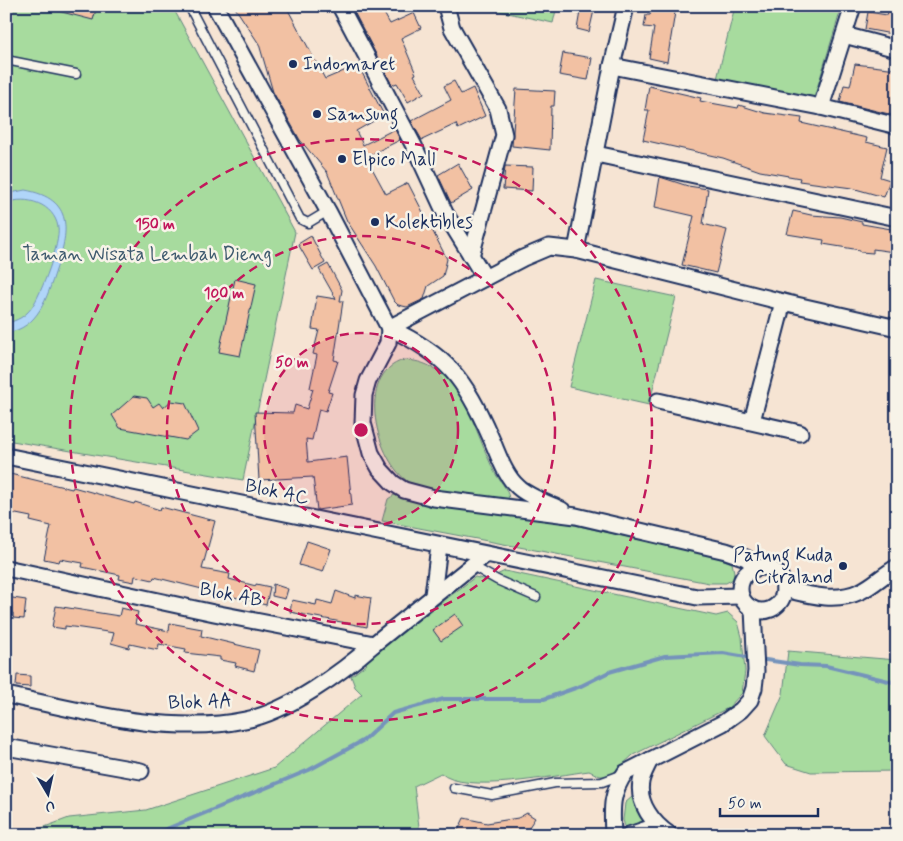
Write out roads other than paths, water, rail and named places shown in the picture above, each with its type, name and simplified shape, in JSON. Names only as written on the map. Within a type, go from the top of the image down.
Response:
[{"type":"street","points":[[215,6],[328,210],[389,328],[388,343],[368,381],[363,410],[365,437],[371,453],[380,469],[393,483],[417,495],[576,516],[726,550],[746,558],[758,568]]},
{"type":"street","points":[[340,6],[414,146],[445,213],[485,278]]},
{"type":"street","points":[[446,6],[452,28],[498,109],[503,123],[504,135],[471,256]]},
{"type":"street","points":[[576,250],[612,66],[626,6]]},
{"type":"street","points":[[821,108],[853,6]]},
{"type":"street","points":[[844,35],[897,48]]},
{"type":"street","points":[[612,66],[821,108],[897,126]]},
{"type":"street","points":[[596,154],[897,218]]},
{"type":"street","points":[[389,328],[549,247],[576,250],[782,302],[897,328]]},
{"type":"street","points":[[752,421],[782,302]]},
{"type":"street","points":[[389,328],[417,341],[439,358],[460,379],[470,393],[508,474],[518,487],[538,500],[576,516]]},
{"type":"street","points":[[658,401],[800,433]]},
{"type":"street","name":"Blok AC","points":[[6,456],[439,546],[540,564],[697,597],[741,596]]},
{"type":"street","points":[[512,509],[518,487]]},
{"type":"street","points":[[433,595],[439,546]]},
{"type":"street","points":[[374,644],[484,555]]},
{"type":"street","points":[[784,589],[828,598],[846,596],[861,591],[897,567]]},
{"type":"street","name":"Blok AB","points":[[6,568],[214,613],[374,644]]},
{"type":"street","points":[[613,835],[615,787],[625,773],[723,723],[741,710],[750,700],[756,672],[756,650],[753,609],[741,596],[743,578],[747,573],[758,568],[771,569],[780,577],[784,589],[781,600],[771,609],[753,609]]},
{"type":"street","name":"Blok AA","points":[[6,695],[145,722],[208,725],[247,720],[282,707],[342,672],[374,644]]},
{"type":"street","points":[[6,747],[141,772]]},
{"type":"street","points":[[630,835],[664,830],[644,804],[640,792],[640,781],[650,760]]},
{"type":"lane","points":[[189,6],[300,220],[308,223],[328,210]]},
{"type":"lane","points":[[6,60],[76,74]]},
{"type":"lane","points":[[471,565],[497,580],[536,596]]},
{"type":"lane","points":[[454,788],[492,795],[554,783],[602,782],[625,773]]},
{"type":"water","points":[[25,190],[41,194],[53,201],[60,209],[64,219],[64,243],[49,291],[40,310],[26,325],[6,333],[6,323],[24,315],[30,310],[36,300],[49,268],[58,234],[55,219],[45,207],[38,203],[22,200],[6,203],[6,194]]},
{"type":"waterway","points":[[152,835],[309,770],[364,740],[393,713],[444,699],[544,699],[581,686],[609,672],[665,656],[723,653],[752,658]]},
{"type":"waterway","points":[[759,659],[800,665],[826,666],[897,683]]},
{"type":"place","name":"Indomaret","points":[[293,64]]},
{"type":"place","name":"Samsung","points":[[317,114]]},
{"type":"place","name":"Elpico Mall","points":[[342,159]]},
{"type":"place","name":"Kolektibles","points":[[375,222]]},
{"type":"place","name":"Patung Kuda Citraland","points":[[843,566]]},
{"type":"park label","name":"Taman Wisata Lembah Dieng","points":[[147,254]]}]
